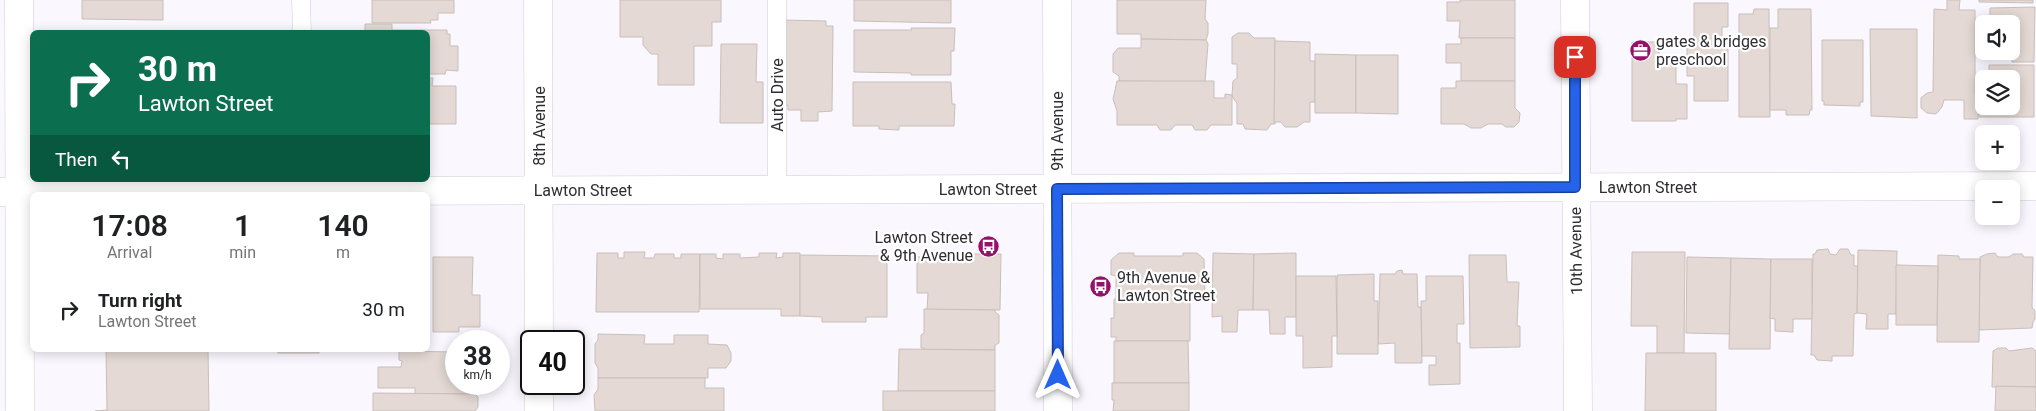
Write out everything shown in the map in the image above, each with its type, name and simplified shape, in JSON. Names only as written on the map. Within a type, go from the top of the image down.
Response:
[{"type":"street","points":[[19,0],[10,192],[20,411]]},
{"type":"street","name":"8th Avenue","points":[[538,0],[539,330]]},
{"type":"street","name":"9th Avenue","points":[[1057,0],[1058,411]]},
{"type":"street","name":"10th Avenue","points":[[1575,0],[1578,411]]},
{"type":"street","name":"Lawton Street","points":[[10,192],[303,185],[539,190],[2036,186]]},
{"type":"street","points":[[539,395],[539,411]]},
{"type":"lane","points":[[301,0],[302,30]]},
{"type":"lane","name":"Auto Drive","points":[[777,0],[777,190]]},
{"type":"building","points":[[82,0],[163,0],[163,20],[82,19]]},
{"type":"building","points":[[372,0],[454,0],[454,13],[438,13],[438,20],[430,20],[431,23],[372,23]]},
{"type":"building","points":[[620,0],[721,0],[721,22],[712,22],[712,46],[694,46],[694,85],[658,85],[658,54],[651,54],[643,45],[643,37],[620,37]]},
{"type":"building","points":[[854,0],[951,0],[951,23],[854,21]]},
{"type":"building","points":[[1117,0],[1206,0],[1205,19],[1208,23],[1208,34],[1206,40],[1141,39],[1141,34],[1117,34]]},
{"type":"building","points":[[1460,0],[1515,0],[1515,38],[1459,38],[1460,21],[1447,21],[1447,2],[1460,2]]},
{"type":"building","points":[[1947,0],[1960,0],[1959,10],[1975,10],[1975,115],[1978,115],[1978,119],[1964,119],[1964,100],[1944,100],[1942,107],[1936,114],[1927,113],[1921,108],[1921,98],[1927,93],[1933,92],[1934,9],[1947,10]]},
{"type":"building","points":[[1979,0],[2033,0],[2033,3],[1979,2]]},
{"type":"building","points":[[1694,3],[1728,3],[1728,27],[1722,27],[1722,48],[1728,47],[1728,101],[1694,101],[1694,76],[1687,76],[1687,47],[1694,47]]},
{"type":"building","points":[[2035,7],[2034,62],[2012,62],[2012,60],[2020,60],[2020,15],[1990,15],[1990,8]]},
{"type":"building","points":[[1754,9],[1769,9],[1770,117],[1739,117],[1739,14],[1753,14]]},
{"type":"building","points":[[1778,9],[1811,9],[1812,110],[1810,110],[1809,115],[1786,115],[1786,110],[1770,110],[1770,28],[1778,28]]},
{"type":"building","points":[[782,20],[826,21],[826,26],[833,26],[832,111],[818,112],[818,121],[801,121],[801,110],[788,110],[788,105],[781,106]]},
{"type":"building","points":[[365,24],[392,24],[392,30],[365,30]]},
{"type":"building","points":[[911,28],[955,28],[954,51],[951,51],[951,75],[854,72],[854,30],[912,30]]},
{"type":"building","points":[[1870,29],[1917,29],[1917,118],[1871,116]]},
{"type":"building","points":[[430,30],[447,30],[447,34],[450,34],[450,46],[458,46],[458,71],[446,70],[445,74],[430,74]]},
{"type":"building","points":[[1238,33],[1249,33],[1254,38],[1275,38],[1275,124],[1271,124],[1267,130],[1245,129],[1243,124],[1237,124],[1237,103],[1232,95],[1233,81],[1237,78],[1237,64],[1232,64],[1232,37]]},
{"type":"building","points":[[1461,38],[1515,38],[1515,81],[1461,81],[1461,63],[1446,63],[1446,44],[1461,44]]},
{"type":"building","points":[[1141,39],[1206,40],[1208,44],[1205,82],[1119,81],[1119,76],[1113,72],[1113,54],[1118,48],[1141,48]]},
{"type":"building","points":[[1822,40],[1863,40],[1863,102],[1860,102],[1860,106],[1824,105],[1824,101],[1822,101]]},
{"type":"building","points":[[1275,41],[1310,42],[1310,61],[1315,61],[1315,102],[1310,102],[1310,122],[1304,122],[1297,127],[1285,127],[1281,122],[1274,122]]},
{"type":"building","points":[[1632,42],[1659,42],[1659,64],[1676,64],[1676,84],[1687,84],[1687,119],[1676,119],[1676,121],[1632,121]]},
{"type":"building","points":[[721,44],[757,44],[756,82],[763,82],[763,123],[720,123]]},
{"type":"building","points":[[1315,54],[1356,55],[1356,113],[1315,113]]},
{"type":"building","points":[[1356,55],[1398,55],[1398,114],[1356,113]]},
{"type":"building","points":[[1989,65],[2034,65],[2034,117],[1979,117],[1979,115],[2020,115],[2020,70],[1989,70]]},
{"type":"building","points":[[430,78],[433,78],[432,86],[456,86],[456,124],[430,124]]},
{"type":"building","points":[[1117,81],[1214,81],[1214,98],[1225,98],[1225,94],[1232,95],[1232,125],[1211,125],[1207,130],[1195,130],[1192,125],[1175,125],[1171,130],[1160,130],[1157,125],[1117,125],[1117,111],[1113,99]]},
{"type":"building","points":[[1456,81],[1515,81],[1515,108],[1520,113],[1519,122],[1514,127],[1506,127],[1502,124],[1488,124],[1481,128],[1471,128],[1464,124],[1441,124],[1441,88],[1456,88]]},
{"type":"building","points":[[853,82],[951,82],[952,104],[955,104],[954,126],[899,126],[899,130],[879,129],[879,126],[853,126]]},
{"type":"building","points":[[1828,249],[1830,254],[1836,255],[1840,249],[1848,249],[1851,255],[1854,255],[1854,266],[1858,266],[1857,313],[1854,314],[1853,356],[1832,356],[1832,361],[1817,360],[1814,355],[1811,355],[1813,254],[1817,250]]},
{"type":"building","points":[[1858,250],[1897,251],[1896,314],[1888,314],[1888,329],[1866,329],[1867,314],[1857,313]]},
{"type":"building","points":[[624,252],[645,252],[644,258],[654,258],[655,254],[674,254],[674,258],[681,258],[681,254],[700,254],[699,312],[596,312],[597,253],[618,253],[618,258],[624,258]]},
{"type":"building","points":[[1632,252],[1685,252],[1684,353],[1657,353],[1657,326],[1631,326]]},
{"type":"building","points":[[759,253],[777,253],[776,258],[783,257],[783,253],[800,253],[800,316],[781,316],[781,309],[700,309],[700,254],[716,254],[716,258],[723,259],[723,254],[740,254],[740,258],[759,257]]},
{"type":"building","points":[[1119,253],[1134,253],[1134,256],[1183,256],[1183,253],[1197,253],[1204,259],[1205,299],[1116,299],[1116,276],[1111,275],[1111,260]]},
{"type":"building","points":[[1213,253],[1254,254],[1253,310],[1238,310],[1237,332],[1222,332],[1222,316],[1212,317]]},
{"type":"building","points":[[1296,253],[1296,317],[1285,317],[1285,334],[1270,334],[1269,310],[1253,310],[1254,254]]},
{"type":"building","points":[[1995,253],[1998,257],[2022,254],[2024,257],[2033,257],[2032,307],[2035,311],[2035,319],[2032,328],[1979,330],[1980,257]]},
{"type":"building","points":[[928,254],[1001,254],[1000,310],[927,310],[928,293],[917,293],[917,257],[928,257]]},
{"type":"building","points":[[800,255],[887,256],[887,317],[866,317],[866,322],[822,322],[822,317],[800,316]]},
{"type":"building","points":[[1469,255],[1506,255],[1507,282],[1519,282],[1517,326],[1520,326],[1520,347],[1470,348]]},
{"type":"building","points":[[1938,255],[1959,256],[1959,259],[1980,259],[1979,342],[1937,342]]},
{"type":"building","points":[[433,257],[473,257],[472,295],[480,295],[480,327],[459,327],[459,330],[433,332]]},
{"type":"building","points":[[1687,257],[1731,258],[1730,334],[1686,333]]},
{"type":"building","points":[[1731,258],[1771,259],[1770,349],[1729,349]]},
{"type":"building","points":[[1771,259],[1812,259],[1812,319],[1793,319],[1793,332],[1775,331],[1775,319],[1770,318]]},
{"type":"building","points":[[1896,265],[1938,266],[1937,325],[1896,325]]},
{"type":"building","points":[[1402,270],[1403,274],[1417,274],[1418,307],[1421,307],[1422,363],[1395,363],[1395,343],[1378,344],[1380,274],[1395,274],[1397,271]]},
{"type":"building","points":[[1374,274],[1374,301],[1378,301],[1378,354],[1337,354],[1337,275]]},
{"type":"building","points":[[1296,276],[1336,276],[1337,336],[1332,336],[1332,367],[1303,368],[1303,336],[1296,336]]},
{"type":"building","points":[[1426,276],[1463,276],[1464,324],[1457,324],[1457,343],[1460,343],[1460,384],[1429,385],[1429,365],[1436,365],[1436,356],[1422,356],[1421,301],[1426,301]]},
{"type":"building","points":[[1114,299],[1190,299],[1190,341],[1116,341],[1116,337],[1111,337]]},
{"type":"building","points":[[924,309],[995,310],[999,315],[999,343],[995,345],[995,350],[924,350],[924,348],[921,348],[921,335],[924,333]]},
{"type":"building","points":[[598,334],[645,335],[644,344],[674,344],[674,335],[708,335],[708,344],[727,345],[731,353],[731,361],[726,368],[708,368],[708,378],[598,378],[598,368],[595,363],[595,344],[598,340]]},
{"type":"building","points":[[1114,341],[1188,341],[1189,383],[1114,383]]},
{"type":"building","points":[[1998,348],[2006,348],[2009,351],[2032,348],[2036,351],[2036,387],[1992,387],[1993,351]]},
{"type":"building","points":[[899,349],[995,350],[995,391],[898,391]]},
{"type":"building","points":[[106,352],[208,352],[209,411],[95,411],[107,410]]},
{"type":"building","points":[[278,352],[319,352],[319,353]]},
{"type":"building","points":[[399,352],[445,352],[445,394],[415,394],[415,388],[378,388],[378,367],[401,367],[402,361],[399,360]]},
{"type":"building","points":[[1646,353],[1716,353],[1716,411],[1645,411]]},
{"type":"building","points":[[598,378],[705,378],[705,388],[724,388],[724,411],[595,411],[594,395],[598,389]]},
{"type":"building","points":[[1112,383],[1189,383],[1189,411],[1113,411]]},
{"type":"building","points":[[1996,386],[2036,387],[2036,411],[1995,411]]},
{"type":"building","points":[[883,391],[995,391],[995,411],[883,411]]},
{"type":"building","points":[[373,393],[445,394],[476,395],[478,397],[478,407],[475,411],[373,411]]},
{"type":"place","name":"gates & bridges preschool","points":[[1640,50]]},
{"type":"place","name":"Lawton Street & 9th Avenue","points":[[989,246]]},
{"type":"place","name":"9th Avenue & Lawton Street","points":[[1101,286]]},
{"type":"route","points":[[1058,375],[1057,189],[1575,187],[1575,57]]}]
